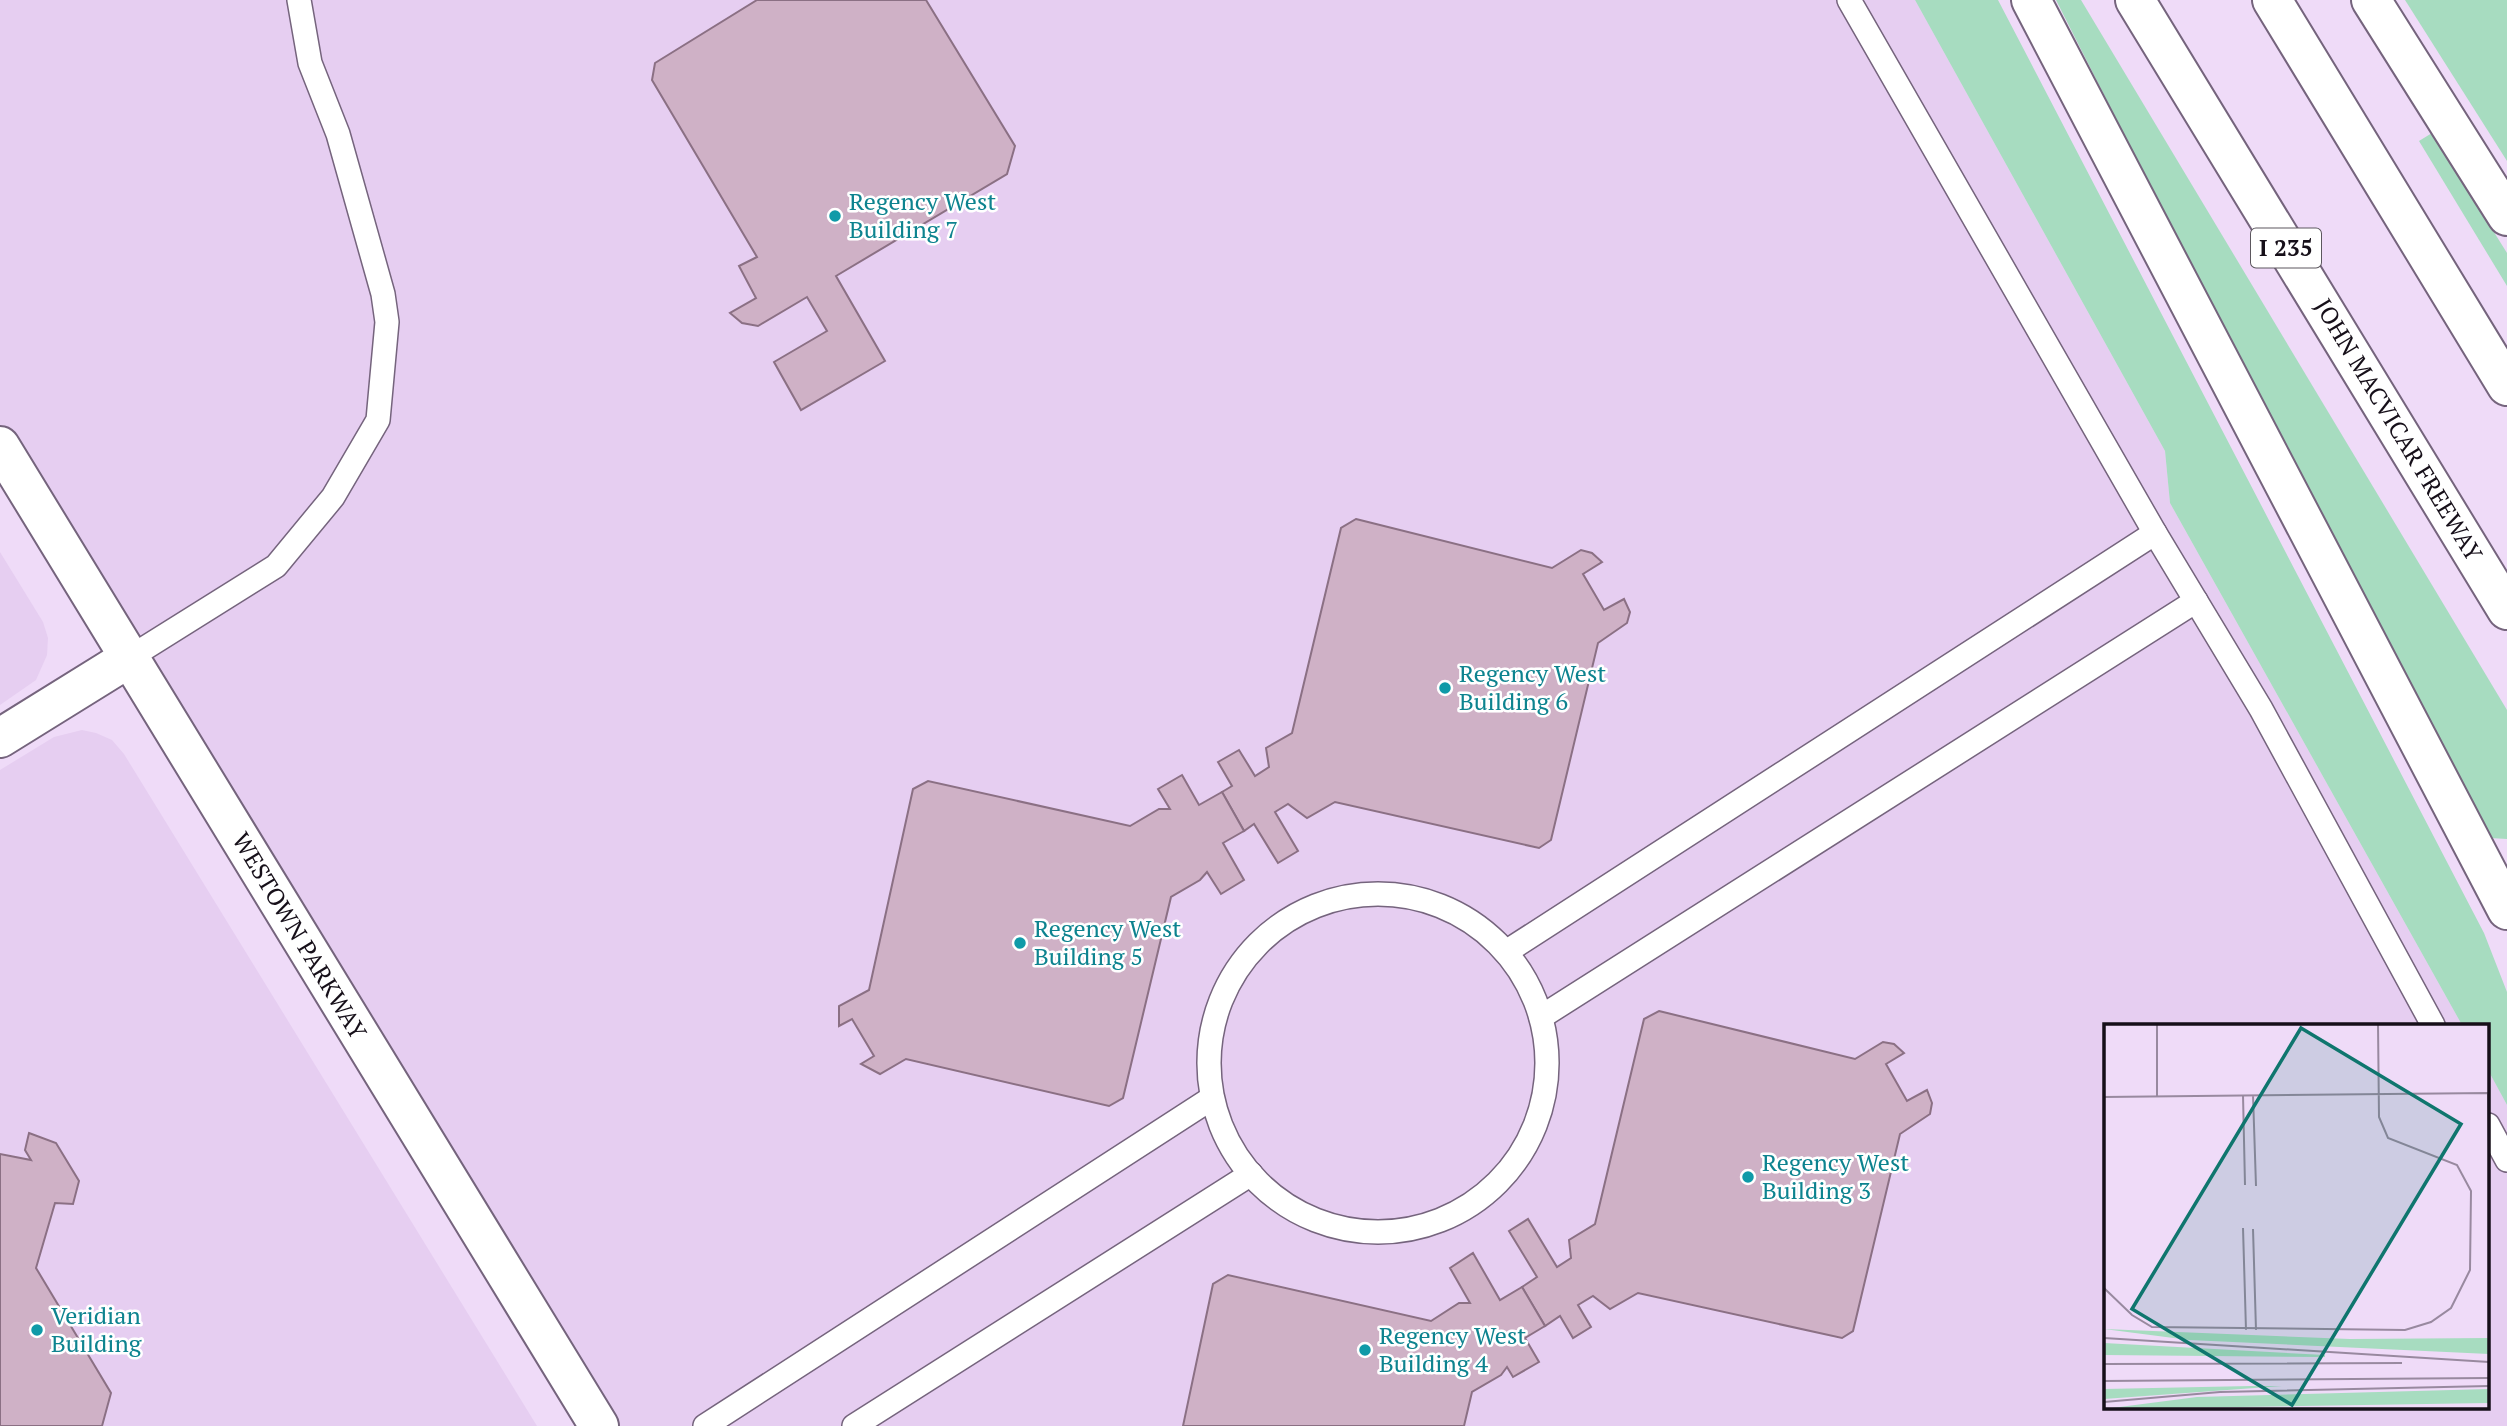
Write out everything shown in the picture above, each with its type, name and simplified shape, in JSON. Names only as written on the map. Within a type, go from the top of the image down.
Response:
[{"type":"main road","points":[[2031,0],[2507,910]]},
{"type":"main road","name":"JOHN MACVICAR FREEWAY","points":[[2135,0],[2507,610]]},
{"type":"main road","points":[[2272,0],[2507,386]]},
{"type":"main road","points":[[2371,0],[2507,216]]},
{"type":"main road","name":"WESTOWN PARKWAY","points":[[0,446],[599,1426]]},
{"type":"main road","points":[[2438,496],[2507,624]]},
{"type":"main road","points":[[0,738],[129,658]]},
{"type":"lane","points":[[129,658],[276,566],[333,497],[378,420],[387,322],[383,294],[338,134],[310,63],[299,0]]},
{"type":"lane","points":[[1849,0],[2155,533],[2261,709],[2432,1024]]},
{"type":"lane","points":[[1507,952],[2155,533]]},
{"type":"lane","points":[[1541,1017],[2196,601]]},
{"type":"lane","points":[[1365,894],[1407,895],[1447,908],[1480,928],[1507,952],[1528,984],[1541,1017],[1548,1064],[1544,1100],[1529,1142],[1514,1165],[1485,1195],[1450,1217],[1417,1228],[1367,1232],[1328,1225],[1282,1202],[1251,1174],[1225,1136],[1212,1098],[1209,1053],[1214,1021],[1225,989],[1250,952],[1274,929],[1321,903],[1365,894]]},
{"type":"lane","points":[[705,1426],[1212,1098]]},
{"type":"lane","points":[[2490,1129],[2507,1160]]},
{"type":"lane","points":[[854,1426],[1251,1174]]},
{"type":"shaded area","points":[[0,0],[1915,0],[2165,451],[2170,503],[2461,1024],[2104,1024],[2104,1408],[2490,1408],[2490,1074],[2507,1105],[2507,1426],[599,1426],[0,446]]},
{"type":"shaded area","points":[[0,552],[43,622],[48,638],[47,655],[36,680],[0,705]]},
{"type":"shaded area","points":[[82,730],[112,740],[124,754],[537,1426],[0,1426],[0,770],[54,737]]},
{"type":"green space","points":[[1915,0],[1998,0],[2484,933],[2507,992],[2507,1105],[2490,1074],[2490,1024],[2461,1024],[2170,503],[2165,451]]},
{"type":"green space","points":[[2056,0],[2081,0],[2507,710],[2507,839],[2490,838],[2197,279]]},
{"type":"green space","points":[[2405,0],[2507,0],[2507,161]]},
{"type":"green space","points":[[2432,133],[2507,253],[2507,286],[2419,141]]},
{"type":"building","name":"Regency West Building 7","points":[[757,0],[926,0],[1015,146],[1007,174],[836,276],[885,361],[801,410],[774,362],[827,331],[807,297],[758,326],[742,323],[730,313],[756,298],[739,266],[757,257],[652,80],[655,63]]},
{"type":"building","name":"Regency West Building 6","points":[[1356,519],[1552,568],[1581,550],[1592,553],[1602,562],[1583,574],[1604,610],[1624,599],[1630,612],[1627,623],[1598,643],[1551,840],[1539,848],[1335,802],[1307,818],[1288,804],[1275,812],[1298,851],[1278,863],[1254,824],[1244,831],[1222,792],[1232,786],[1218,762],[1239,750],[1255,776],[1269,767],[1266,748],[1292,733],[1341,528]]},
{"type":"building","name":"Regency West Building 5","points":[[1182,775],[1199,805],[1222,792],[1244,831],[1223,843],[1244,880],[1221,894],[1207,872],[1200,880],[1171,897],[1123,1098],[1109,1106],[906,1059],[880,1074],[861,1064],[874,1056],[852,1019],[839,1026],[839,1006],[869,990],[913,789],[928,781],[1130,826],[1159,809],[1170,809],[1158,789]]},
{"type":"building","name":"Regency West Building 3","points":[[1659,1011],[1855,1059],[1883,1042],[1894,1044],[1904,1053],[1886,1064],[1907,1101],[1927,1090],[1932,1103],[1930,1114],[1900,1134],[1853,1331],[1842,1338],[1638,1293],[1610,1309],[1593,1296],[1578,1305],[1591,1327],[1573,1338],[1560,1316],[1545,1326],[1522,1287],[1537,1277],[1509,1231],[1528,1219],[1557,1267],[1571,1258],[1569,1240],[1595,1224],[1644,1019]]},
{"type":"building","name":"Veridian Building","points":[[29,1133],[56,1143],[79,1181],[73,1204],[55,1203],[36,1268],[111,1393],[102,1426],[0,1426],[0,1154],[31,1160],[25,1150]]},
{"type":"building","name":"Regency West Building 4","points":[[1473,1253],[1500,1300],[1522,1287],[1545,1326],[1525,1338],[1539,1362],[1513,1377],[1507,1367],[1501,1375],[1472,1392],[1464,1426],[1183,1426],[1213,1284],[1228,1275],[1431,1321],[1459,1303],[1470,1303],[1450,1268]]},
{"type":"place","name":"Regency West Building 7","points":[[835,216]]},
{"type":"place","name":"Regency West Building 6","points":[[1445,688]]},
{"type":"place","name":"Regency West Building 5","points":[[1020,943]]},
{"type":"place","name":"Regency West Building 3","points":[[1748,1177]]},
{"type":"place","name":"Veridian Building","points":[[37,1330]]},
{"type":"place","name":"Regency West Building 4","points":[[1365,1350]]}]
